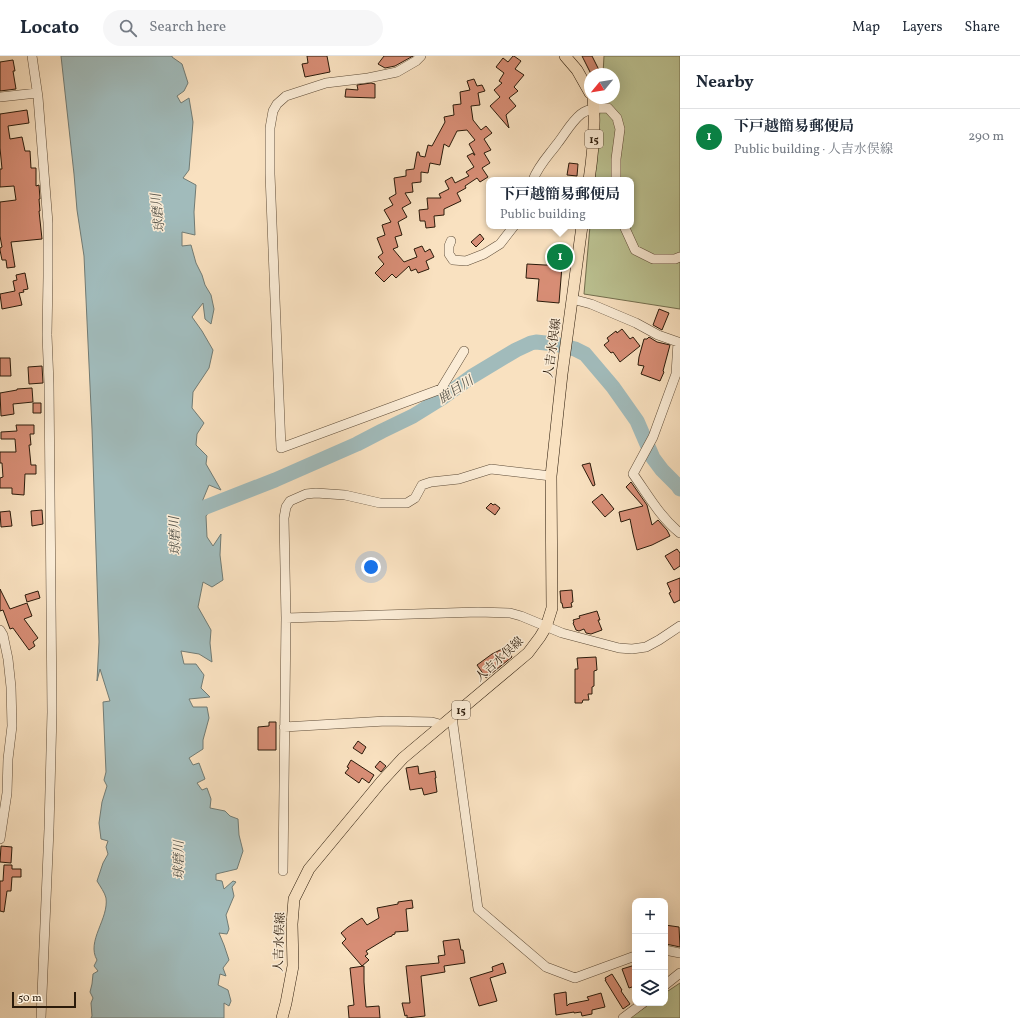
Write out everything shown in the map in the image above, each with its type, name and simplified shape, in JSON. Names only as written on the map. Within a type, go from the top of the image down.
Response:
[{"type":"main road","points":[[565,56],[578,70],[584,82]]},
{"type":"main road","name":"15","points":[[590,177],[594,151],[593,104]]},
{"type":"main road","name":"人吉水俣線","points":[[282,1018],[292,966],[292,924],[294,899],[309,869],[386,777],[404,758],[528,653],[546,627],[552,608],[551,476],[562,374],[582,229]]},
{"type":"street","points":[[32,56],[37,93],[48,223],[47,335],[49,384],[52,712],[49,830],[41,1018]]},
{"type":"street","points":[[421,56],[416,61],[397,72],[368,78],[326,83],[286,96],[277,104],[273,111],[270,128],[270,174],[281,448],[441,389],[464,351]]},
{"type":"street","points":[[0,97],[37,93]]},
{"type":"street","points":[[534,177],[542,163],[571,125],[592,104]]},
{"type":"street","points":[[596,104],[608,108],[616,118],[620,128],[616,158],[616,177]]},
{"type":"street","points":[[451,241],[449,246],[449,254],[454,260],[466,262],[484,254],[500,244],[512,229]]},
{"type":"street","points":[[625,229],[635,250],[653,259],[674,259],[680,257]]},
{"type":"street","points":[[572,299],[591,304],[636,323],[658,335],[679,342],[676,374],[653,437],[633,474],[661,514],[671,526],[680,533]]},
{"type":"street","points":[[283,870],[286,618],[284,518],[286,507],[290,501],[306,494],[316,493],[345,495],[380,503],[407,502],[415,498],[422,485],[431,482],[459,479],[491,469],[551,476]]},
{"type":"street","points":[[286,618],[470,612],[510,613],[521,616],[562,634],[619,648],[632,649],[646,647],[680,626]]},
{"type":"street","points":[[0,630],[3,635],[8,659],[11,687],[12,726],[8,759],[7,793],[0,839]]},
{"type":"street","points":[[284,727],[386,722],[447,721],[478,909],[546,967],[575,978],[632,957]]},
{"type":"street","points":[[668,951],[680,953]]},
{"type":"street","points":[[668,983],[680,973]]},
{"type":"street","points":[[622,1018],[639,1006]]},
{"type":"green space","points":[[604,56],[680,56],[680,309],[584,294],[590,229],[634,229],[634,177],[594,177],[600,104],[620,104],[620,68],[603,68]]},
{"type":"green space","points":[[680,983],[680,1018],[629,1018],[647,1006],[668,1006],[668,991]]},
{"type":"water","name":"球磨川","points":[[61,56],[172,56],[182,64],[188,83],[184,91],[177,96],[181,103],[189,98],[193,122],[189,170],[183,178],[196,185],[194,212],[195,235],[182,232],[182,246],[191,245],[196,263],[211,295],[214,309],[211,324],[205,319],[203,303],[192,317],[213,350],[209,368],[193,392],[192,408],[204,423],[197,434],[196,445],[207,456],[206,464],[221,490],[209,485],[202,502],[211,509],[206,516],[207,537],[213,546],[221,534],[220,555],[223,580],[212,587],[203,582],[198,607],[211,630],[210,643],[212,662],[199,654],[181,651],[184,664],[196,664],[204,675],[201,688],[210,697],[189,699],[193,707],[207,707],[209,718],[203,740],[203,749],[189,758],[193,765],[199,763],[205,779],[197,783],[202,790],[207,788],[211,799],[210,808],[225,811],[230,816],[238,819],[239,835],[243,851],[237,869],[216,874],[216,880],[222,881],[224,889],[233,881],[236,882],[232,887],[234,896],[226,915],[229,929],[227,934],[219,933],[229,960],[223,968],[226,976],[220,974],[218,985],[228,990],[231,1001],[229,1006],[224,1003],[224,1018],[91,1018],[91,1003],[93,998],[90,992],[93,974],[98,971],[94,966],[97,960],[94,953],[94,945],[106,906],[106,898],[97,881],[103,863],[108,854],[106,847],[108,841],[101,839],[99,823],[102,802],[107,786],[104,780],[106,772],[103,702],[110,701],[100,669],[97,681],[99,642],[92,429],[84,256],[77,210]]},
{"type":"building","points":[[307,56],[327,56],[330,72],[305,77],[302,64],[308,63]]},
{"type":"building","points":[[384,56],[413,56],[395,66],[385,68],[378,64]]},
{"type":"building","points":[[513,56],[521,61],[515,69],[524,75],[514,87],[518,91],[509,98],[516,106],[506,115],[509,128],[490,106],[500,97],[494,90],[502,83],[499,81],[504,73],[496,67],[503,58],[508,62]]},
{"type":"building","points":[[582,56],[592,56],[598,68],[588,68]]},
{"type":"building","points":[[13,60],[16,89],[0,91],[0,62]]},
{"type":"building","points":[[474,79],[477,86],[482,85],[485,91],[478,93],[480,105],[471,106],[473,120],[481,130],[486,126],[492,133],[484,139],[491,150],[484,153],[490,163],[482,168],[488,177],[480,182],[477,178],[465,186],[466,188],[457,193],[461,201],[444,209],[444,215],[434,216],[435,227],[426,228],[425,221],[420,221],[419,210],[428,209],[427,198],[441,198],[439,194],[449,189],[445,181],[452,177],[455,183],[469,176],[466,172],[474,167],[467,156],[473,153],[475,155],[469,144],[475,140],[467,130],[457,131],[449,147],[444,144],[440,165],[430,163],[428,173],[421,172],[421,182],[412,183],[413,192],[405,193],[411,203],[402,208],[407,217],[398,222],[402,235],[395,237],[398,247],[393,249],[404,262],[417,257],[414,249],[422,246],[425,252],[430,249],[434,257],[426,261],[429,269],[418,273],[416,269],[411,271],[409,266],[396,278],[392,274],[384,282],[375,273],[384,264],[378,257],[383,253],[377,238],[385,235],[382,225],[391,222],[384,210],[393,205],[389,198],[396,194],[394,178],[406,176],[406,170],[414,169],[417,152],[419,152],[420,156],[425,157],[428,145],[432,146],[445,122],[444,117],[454,115],[453,105],[461,104],[460,92],[470,90],[467,81]]},
{"type":"building","points":[[371,83],[375,84],[375,98],[345,97],[346,89],[358,90],[357,85]]},
{"type":"building","points":[[27,110],[29,123],[8,126],[10,139],[22,137],[25,151],[30,151],[31,168],[36,168],[36,186],[39,185],[39,211],[42,239],[11,242],[15,267],[7,268],[6,260],[2,260],[0,250],[2,247],[0,236],[0,202],[16,200],[14,186],[0,187],[0,169],[2,169],[0,148],[0,114]]},
{"type":"building","points":[[569,163],[578,164],[577,176],[567,175]]},
{"type":"building","points":[[480,234],[484,239],[476,247],[471,242]]},
{"type":"building","points":[[550,252],[566,253],[565,267],[562,266],[559,303],[537,301],[539,279],[526,278],[527,264],[549,265]]},
{"type":"building","points":[[25,273],[28,289],[19,293],[22,305],[2,309],[0,294],[15,291],[13,281],[17,280],[16,275]]},
{"type":"building","points":[[659,309],[669,313],[662,330],[653,325]]},
{"type":"building","points":[[622,329],[630,339],[633,337],[640,346],[620,362],[613,352],[611,353],[604,345],[609,341],[607,338],[616,331],[617,333]]},
{"type":"building","points":[[649,337],[657,342],[670,345],[664,372],[660,381],[641,374],[644,366],[638,365],[644,339]]},
{"type":"building","points":[[0,358],[10,358],[11,376],[0,376]]},
{"type":"building","points":[[42,366],[43,383],[29,384],[28,367]]},
{"type":"building","points":[[32,388],[33,402],[13,404],[14,414],[1,416],[0,393],[17,389]]},
{"type":"building","points":[[33,403],[41,403],[41,413],[33,413]]},
{"type":"building","points":[[16,425],[34,425],[34,434],[30,434],[31,445],[29,445],[31,465],[36,465],[36,474],[25,474],[24,495],[12,494],[12,488],[0,488],[0,478],[3,477],[2,463],[0,463],[0,452],[16,452],[15,439],[1,439],[1,432],[17,431]]},
{"type":"building","points":[[590,463],[595,485],[593,486],[582,465]]},
{"type":"building","points":[[631,482],[647,505],[652,525],[658,520],[670,536],[652,545],[637,550],[630,519],[621,522],[619,512],[643,506],[626,487]]},
{"type":"building","points":[[602,494],[614,509],[605,517],[592,502]]},
{"type":"building","points":[[491,503],[500,508],[495,515],[486,508]]},
{"type":"building","points":[[42,510],[43,524],[32,526],[31,511]]},
{"type":"building","points":[[10,511],[12,526],[1,527],[0,512]]},
{"type":"building","points":[[677,549],[680,553],[680,566],[674,570],[665,556]]},
{"type":"building","points":[[680,578],[680,600],[674,603],[669,593],[671,592],[667,583]]},
{"type":"building","points":[[0,589],[10,609],[27,603],[32,616],[24,619],[38,638],[33,642],[35,646],[29,650],[13,628],[10,629],[3,610],[0,611]]},
{"type":"building","points":[[572,590],[572,607],[563,608],[560,591]]},
{"type":"building","points":[[38,591],[40,598],[27,602],[25,595]]},
{"type":"building","points":[[597,611],[600,620],[598,620],[602,630],[591,634],[586,633],[584,629],[579,631],[576,630],[573,620],[580,618],[579,616]]},
{"type":"building","points":[[506,647],[512,657],[486,678],[477,665],[492,654]]},
{"type":"building","points":[[596,657],[597,670],[594,671],[594,686],[592,687],[592,694],[588,694],[589,700],[583,700],[582,703],[575,703],[575,669],[578,669],[577,658]]},
{"type":"building","points":[[269,722],[276,722],[276,750],[258,750],[258,727],[269,726]]},
{"type":"building","points":[[358,741],[366,747],[362,754],[353,748]]},
{"type":"building","points":[[351,760],[374,775],[369,783],[362,778],[359,783],[345,773],[349,768],[347,767]]},
{"type":"building","points":[[380,761],[386,766],[381,772],[375,767]]},
{"type":"building","points":[[418,766],[419,774],[435,771],[437,792],[424,795],[422,788],[410,790],[406,768]]},
{"type":"building","points":[[1,846],[12,847],[11,863],[0,862]]},
{"type":"building","points":[[4,865],[12,865],[12,869],[21,869],[21,877],[12,877],[11,891],[7,891],[4,912],[0,911],[0,881],[3,881]]},
{"type":"building","points":[[412,900],[413,908],[406,909],[408,931],[395,932],[392,936],[366,951],[368,954],[365,956],[369,960],[362,966],[342,943],[346,939],[341,933],[362,918],[367,925],[379,918],[377,908]]},
{"type":"building","points":[[668,925],[679,927],[680,947],[668,944]]},
{"type":"building","points":[[459,939],[461,950],[463,950],[465,963],[444,966],[445,972],[421,976],[425,1016],[407,1018],[407,1015],[405,1016],[402,1003],[410,1003],[406,966],[439,963],[438,956],[445,955],[443,941]]},
{"type":"building","points":[[503,963],[506,973],[490,978],[497,1001],[479,1006],[470,978],[493,971],[492,967]]},
{"type":"building","points":[[364,966],[366,1007],[379,1006],[380,1018],[349,1018],[348,1006],[354,1005],[350,968]]},
{"type":"building","points":[[632,966],[632,987],[629,988],[622,969]]},
{"type":"building","points":[[612,974],[630,1004],[623,1009],[605,980],[605,978]]},
{"type":"building","points":[[566,992],[567,1006],[569,1004],[589,1000],[587,997],[601,993],[605,1007],[592,1010],[592,1014],[582,1016],[581,1012],[556,1015],[554,994]]},
{"type":"waterway","name":"鹿目川","points":[[188,514],[275,480],[357,444],[413,416],[442,398],[471,377],[516,350],[536,342],[555,344],[575,349],[585,354],[613,387],[637,421],[653,458],[680,489]]},
{"type":"place","name":"下戸越簡易郵便局","points":[[560,257]]}]
